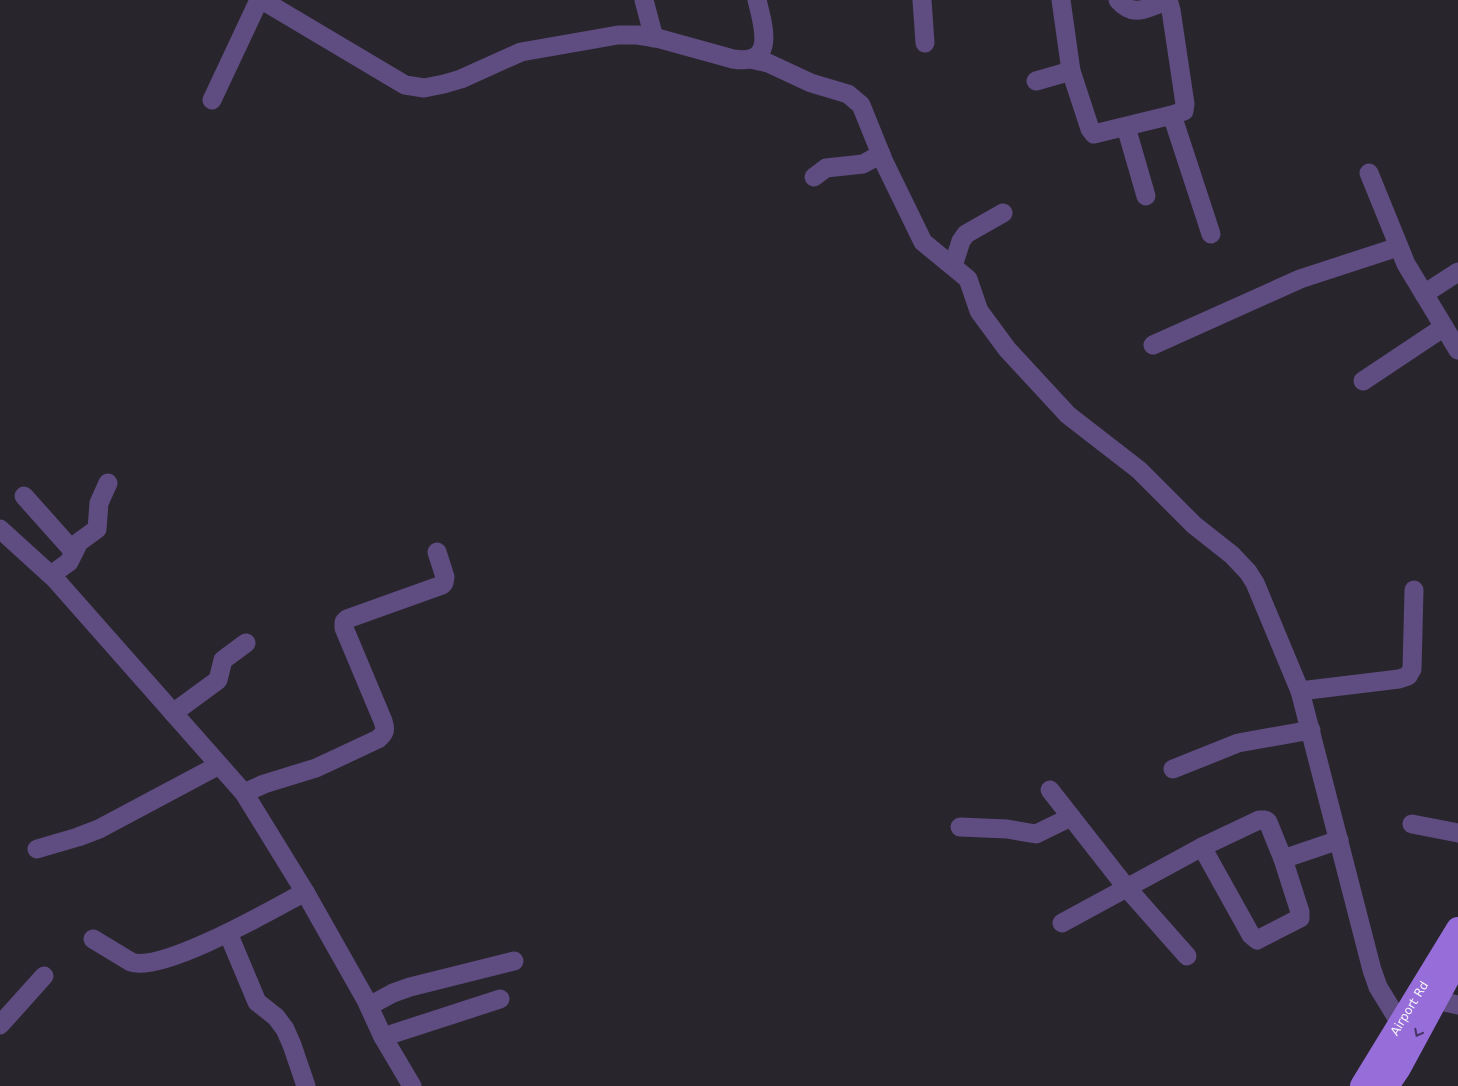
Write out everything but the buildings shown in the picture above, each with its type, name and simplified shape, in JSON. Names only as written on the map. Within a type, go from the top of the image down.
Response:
[{"type":"main road","name":"Airport Rd","points":[[1362,1086],[1458,930]]},
{"type":"main road","points":[[1387,1086],[1447,1002],[1458,959]]},
{"type":"street","points":[[212,100],[260,0],[415,88],[424,88],[461,80],[520,52],[618,35],[654,38],[734,59],[750,59],[756,56],[764,44],[763,25],[757,0]]},
{"type":"street","points":[[644,0],[654,38]]},
{"type":"street","points":[[922,0],[925,43]]},
{"type":"street","points":[[1068,0],[1061,0],[1071,71],[1091,133],[1098,135],[1180,113],[1185,109],[1172,10],[1169,3],[1161,1],[1131,9],[1126,8],[1118,0]]},
{"type":"street","points":[[750,59],[768,63],[811,83],[848,94],[856,100],[865,112],[881,154],[923,242],[930,250],[968,279],[979,311],[997,337],[1068,415],[1139,470],[1194,525],[1232,555],[1248,572],[1255,583],[1300,691],[1372,970],[1378,987],[1400,1023]]},
{"type":"street","points":[[1036,81],[1071,71]]},
{"type":"street","points":[[1172,115],[1212,234]]},
{"type":"street","points":[[1126,127],[1146,196]]},
{"type":"street","points":[[814,177],[826,168],[863,164],[881,154]]},
{"type":"street","points":[[1369,173],[1406,264],[1458,350]]},
{"type":"street","points":[[953,266],[961,241],[966,234],[1004,213]]},
{"type":"street","points":[[1153,345],[1300,279],[1398,247]]},
{"type":"street","points":[[1424,294],[1458,272]]},
{"type":"street","points":[[1363,381],[1444,327]]},
{"type":"street","points":[[51,575],[69,562],[80,542],[98,527],[98,503],[108,483]]},
{"type":"street","points":[[24,496],[74,552]]},
{"type":"street","points":[[0,529],[51,575],[244,793],[305,892],[369,1006],[383,1037],[412,1086]]},
{"type":"street","points":[[244,793],[264,784],[316,768],[378,739],[383,734],[385,730],[383,721],[344,628],[344,622],[347,619],[442,585],[445,577],[437,552]]},
{"type":"street","points":[[1300,691],[1399,679],[1408,676],[1412,670],[1414,590]]},
{"type":"street","points":[[173,713],[218,680],[223,660],[246,643]]},
{"type":"street","points":[[1173,769],[1238,743],[1311,730]]},
{"type":"street","points":[[37,849],[78,837],[100,828],[219,765]]},
{"type":"street","points":[[1050,790],[1126,887],[1187,956]]},
{"type":"street","points":[[960,827],[1007,829],[1036,834],[1071,817]]},
{"type":"street","points":[[1062,923],[1202,847],[1263,819],[1268,822],[1283,859],[1300,912],[1300,918],[1257,940],[1251,935],[1202,847]]},
{"type":"street","points":[[1412,824],[1458,832]]},
{"type":"street","points":[[1283,859],[1339,840]]},
{"type":"street","points":[[93,939],[135,963],[149,962],[193,949],[228,933],[305,892]]},
{"type":"street","points":[[228,933],[257,1002],[276,1017],[285,1029],[306,1086]]},
{"type":"street","points":[[369,1006],[393,993],[410,987],[514,962]]},
{"type":"street","points":[[0,1026],[44,976]]},
{"type":"street","points":[[383,1037],[500,999]]}]
